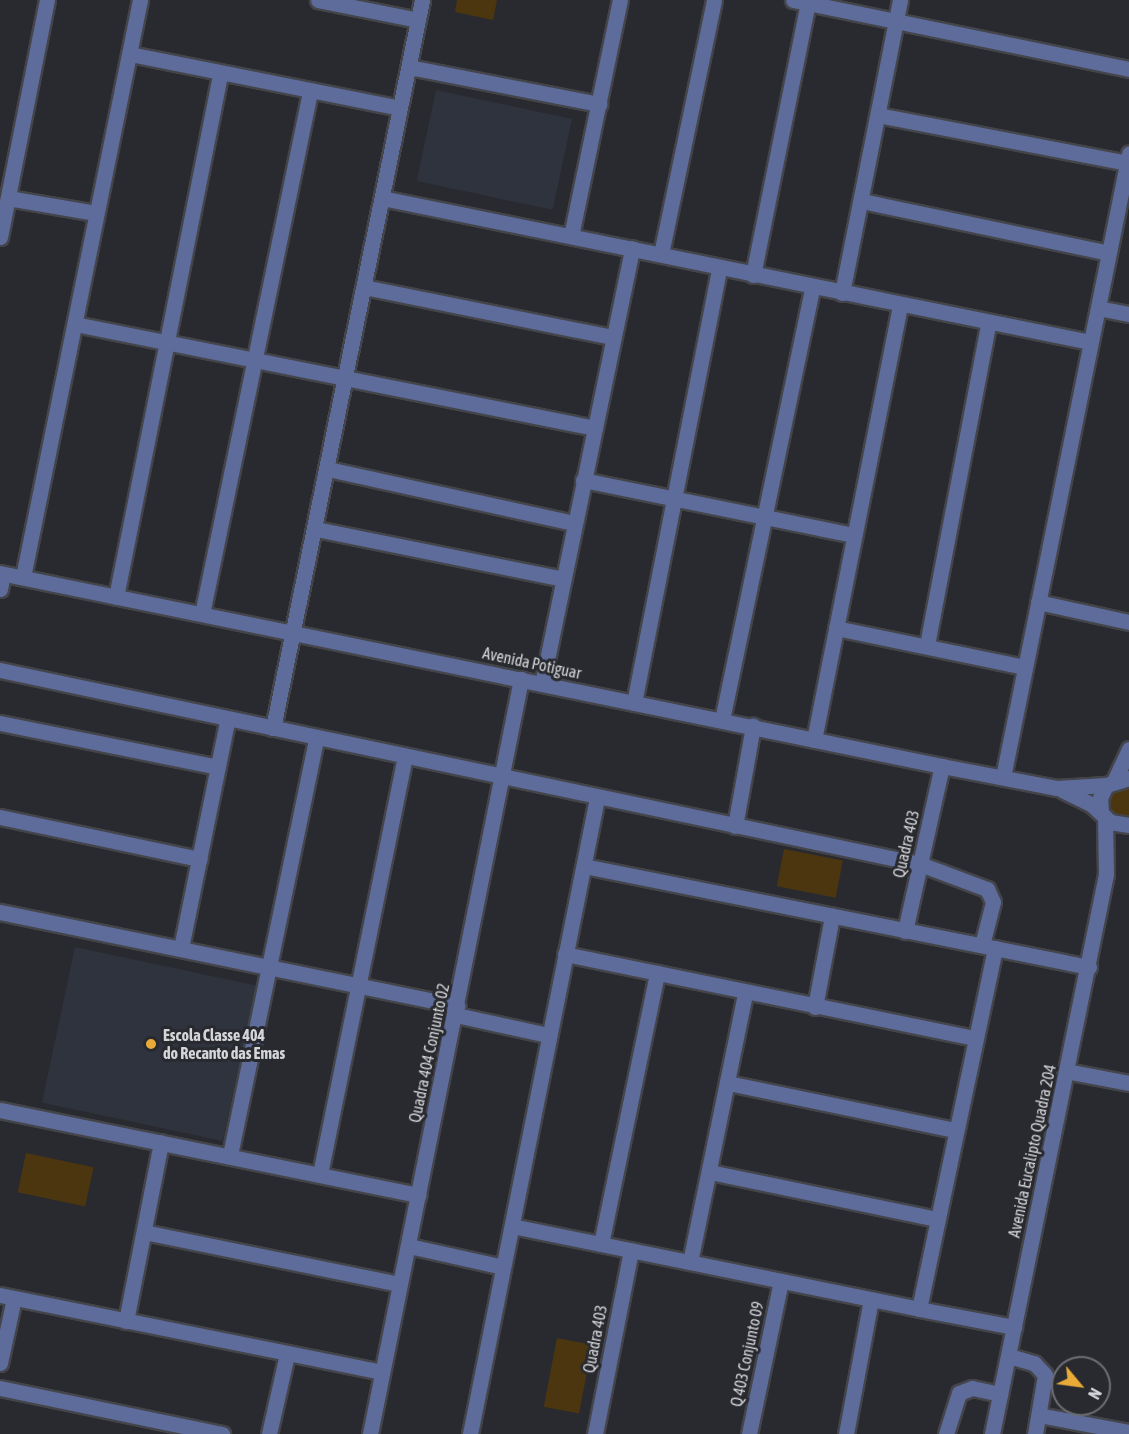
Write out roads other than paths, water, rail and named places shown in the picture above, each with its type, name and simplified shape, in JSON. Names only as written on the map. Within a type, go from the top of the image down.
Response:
[{"type":"street","points":[[0,237],[47,0]]},
{"type":"street","points":[[23,578],[140,0]]},
{"type":"street","points":[[318,0],[418,20]]},
{"type":"street","points":[[273,728],[316,529],[422,0]]},
{"type":"street","points":[[571,236],[620,0]]},
{"type":"street","points":[[662,254],[714,0]]},
{"type":"street","points":[[842,293],[900,0]]},
{"type":"street","points":[[753,275],[800,2],[1129,69]]},
{"type":"street","points":[[130,54],[220,75],[400,108]]},
{"type":"street","points":[[409,67],[599,104]]},
{"type":"street","points":[[116,597],[220,75]]},
{"type":"street","points":[[202,614],[310,92]]},
{"type":"street","points":[[878,115],[1128,159],[1003,777]]},
{"type":"street","points":[[8,198],[96,213]]},
{"type":"street","points":[[382,198],[662,254],[988,324],[1090,342]]},
{"type":"street","points":[[862,201],[1109,253]]},
{"type":"street","points":[[542,684],[632,248]]},
{"type":"street","points":[[634,703],[719,268]]},
{"type":"street","points":[[364,287],[613,337]]},
{"type":"street","points":[[722,720],[812,288]]},
{"type":"street","points":[[814,740],[900,306]]},
{"type":"street","points":[[1098,308],[1129,314]]},
{"type":"street","points":[[75,324],[256,360],[345,381],[595,428]]},
{"type":"street","points":[[927,645],[988,324]]},
{"type":"street","points":[[328,469],[574,523]]},
{"type":"street","points":[[583,480],[854,535]]},
{"type":"street","points":[[316,529],[563,579]]},
{"type":"street","name":"Avenida Potiguar","points":[[1,578],[23,578],[1056,788],[1103,814],[1117,825],[1129,825]]},
{"type":"street","points":[[1038,602],[1129,622]]},
{"type":"street","points":[[836,628],[927,645],[1024,667]]},
{"type":"street","points":[[0,670],[227,721],[273,728],[503,779],[920,864],[987,889],[993,902],[975,1038],[919,1309]]},
{"type":"street","name":"Quadra 404 Conjunto 02","points":[[370,1434],[457,1011],[521,679]]},
{"type":"street","points":[[181,948],[227,721]]},
{"type":"street","points":[[0,723],[218,767]]},
{"type":"street","points":[[735,826],[753,726]]},
{"type":"street","points":[[230,1155],[316,738]]},
{"type":"street","points":[[1106,874],[1100,798],[1117,781],[1129,749]]},
{"type":"street","points":[[320,1174],[405,756]]},
{"type":"street","name":"Quadra 403","points":[[905,931],[942,766]]},
{"type":"street","name":"Avenida Potiguar","points":[[1056,788],[1117,781]]},
{"type":"street","points":[[470,1434],[597,798]]},
{"type":"street","points":[[0,817],[200,859]]},
{"type":"street","points":[[1106,874],[1129,830]]},
{"type":"street","points":[[584,866],[1089,967]]},
{"type":"street","name":"Avenida Eucalipto Quadra 204","points":[[992,1434],[1089,967],[1106,874]]},
{"type":"street","points":[[0,912],[271,965],[360,985],[548,1035]]},
{"type":"street","points":[[815,1007],[832,916]]},
{"type":"street","points":[[565,954],[745,993],[975,1038]]},
{"type":"street","points":[[601,1244],[657,973]]},
{"type":"street","points":[[690,1262],[745,993]]},
{"type":"street","points":[[1066,1071],[1129,1083]]},
{"type":"street","points":[[728,1083],[955,1130]]},
{"type":"street","points":[[0,1110],[418,1195]]},
{"type":"street","points":[[126,1320],[161,1142]]},
{"type":"street","points":[[710,1172],[937,1219]]},
{"type":"street","points":[[512,1226],[1014,1327]]},
{"type":"street","points":[[144,1232],[400,1284]]},
{"type":"street","points":[[409,1246],[503,1267]]},
{"type":"street","name":"Quadra 403","points":[[595,1434],[631,1251]]},
{"type":"street","name":"Q 403 Conjunto 09","points":[[749,1434],[781,1281]]},
{"type":"street","points":[[0,1363],[7,1297],[381,1372]]},
{"type":"street","points":[[846,1434],[871,1299]]},
{"type":"street","points":[[269,1434],[286,1354]]},
{"type":"street","points":[[1009,1356],[1034,1363],[1045,1375],[1035,1434]]},
{"type":"street","points":[[0,1388],[222,1434]]},
{"type":"street","points":[[946,1434],[959,1393],[972,1388],[1000,1394]]},
{"type":"street","points":[[1039,1414],[1129,1432]]},
{"type":"place","name":"Escola Classe 404 do Recanto das Emas","points":[[151,1044]]}]
